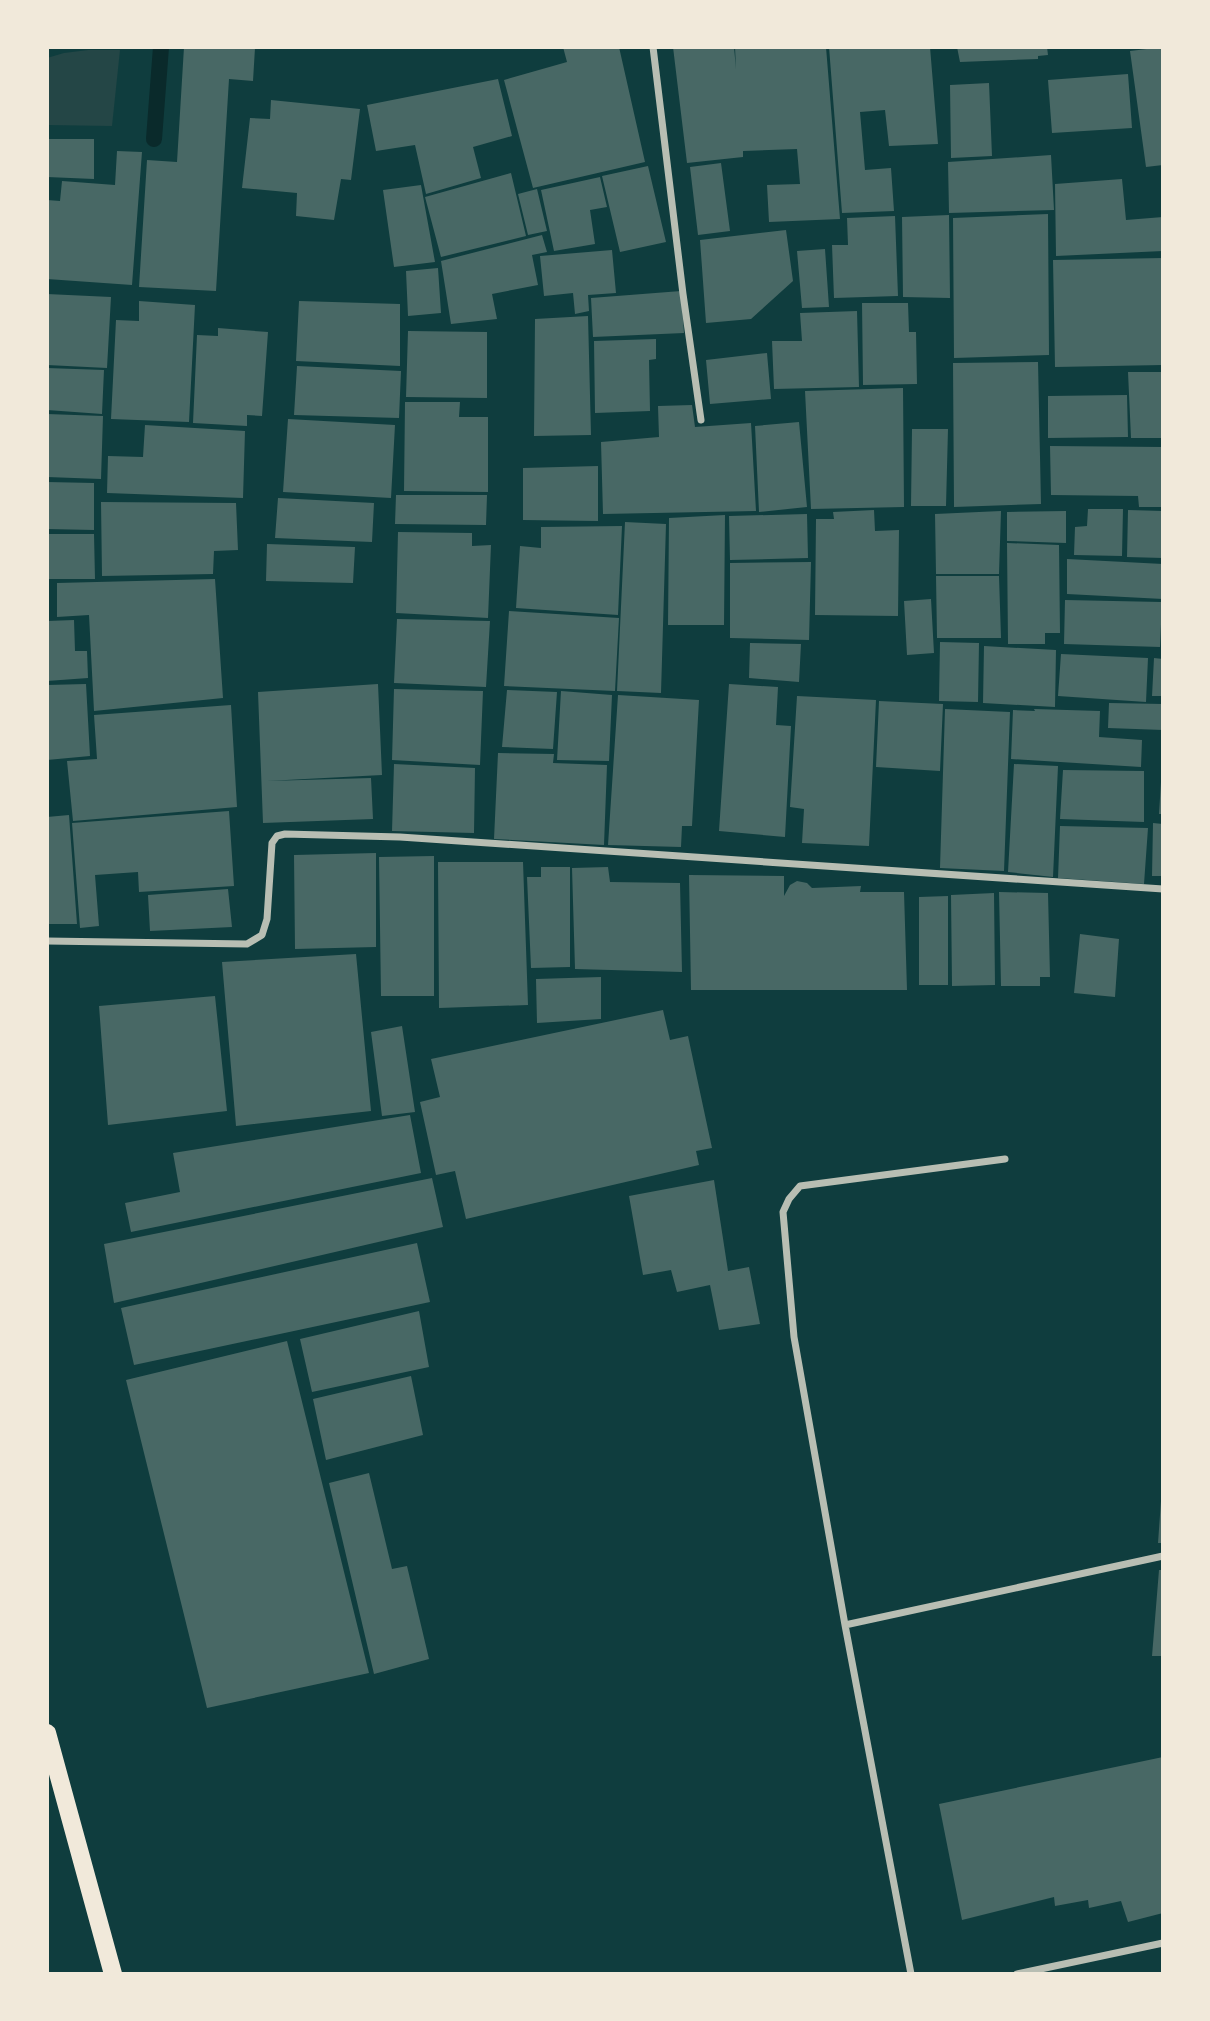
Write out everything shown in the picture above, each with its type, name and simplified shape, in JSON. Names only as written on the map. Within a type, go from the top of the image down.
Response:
[{"type":"main road","points":[[47,1733],[113,1974]]},
{"type":"street","points":[[653,47],[701,420]]},
{"type":"street","points":[[47,941],[247,944],[262,935],[267,919],[272,844],[276,836],[285,834],[400,837],[1163,889]]},
{"type":"street","points":[[911,1974],[794,1337],[783,1212],[800,1186],[1005,1159]]},
{"type":"street","points":[[845,1625],[1163,1556]]},
{"type":"street","points":[[1017,1974],[1163,1943]]},
{"type":"shaded area","points":[[88,50],[120,50],[112,126],[47,125],[47,58]]},
{"type":"building","points":[[184,47],[255,48],[253,81],[229,79],[216,291],[139,287],[147,160],[177,162]]},
{"type":"building","points":[[563,47],[619,47],[645,162],[533,188],[504,80],[567,62]]},
{"type":"building","points":[[673,47],[734,47],[736,69],[735,47],[826,47],[840,219],[769,222],[767,185],[800,184],[797,149],[743,151],[743,157],[687,163]]},
{"type":"building","points":[[829,47],[930,47],[938,144],[889,146],[885,110],[860,112],[865,170],[891,168],[894,211],[842,213]]},
{"type":"building","points":[[957,47],[1047,47],[1048,55],[1038,56],[1038,59],[960,62]]},
{"type":"building","points":[[1163,47],[1163,165],[1146,167],[1130,51]]},
{"type":"building","points":[[1128,74],[1132,128],[1052,133],[1048,80]]},
{"type":"building","points":[[498,79],[512,136],[473,147],[481,178],[426,194],[415,145],[376,151],[367,105]]},
{"type":"building","points":[[989,83],[992,156],[951,158],[950,85]]},
{"type":"building","points":[[271,100],[360,109],[351,180],[341,179],[334,220],[296,216],[297,193],[242,188],[250,118],[270,119]]},
{"type":"building","points":[[47,139],[94,139],[94,179],[47,177]]},
{"type":"building","points":[[117,151],[142,152],[132,285],[47,279],[47,200],[60,201],[62,181],[115,185]]},
{"type":"building","points":[[1051,155],[1054,210],[949,213],[948,162]]},
{"type":"building","points":[[721,163],[730,231],[698,235],[690,167]]},
{"type":"building","points":[[648,166],[666,242],[620,252],[602,176]]},
{"type":"building","points":[[511,173],[526,236],[441,257],[425,197]]},
{"type":"building","points":[[600,177],[607,207],[590,210],[595,244],[554,251],[541,190]]},
{"type":"building","points":[[1122,179],[1126,220],[1163,217],[1163,251],[1056,256],[1055,184]]},
{"type":"building","points":[[421,185],[435,262],[394,267],[383,190]]},
{"type":"building","points":[[537,189],[547,231],[528,235],[518,194]]},
{"type":"building","points":[[1048,214],[1049,355],[954,358],[953,218]]},
{"type":"building","points":[[949,215],[950,298],[903,297],[902,217]]},
{"type":"building","points":[[895,216],[898,296],[834,298],[832,245],[848,245],[847,218]]},
{"type":"building","points":[[786,230],[793,281],[751,319],[706,323],[700,240]]},
{"type":"building","points":[[542,235],[547,252],[532,255],[538,285],[492,294],[497,319],[451,324],[441,261]]},
{"type":"building","points":[[825,249],[829,307],[802,308],[797,251]]},
{"type":"building","points":[[612,250],[616,293],[588,295],[589,311],[575,314],[573,293],[544,296],[540,256]]},
{"type":"building","points":[[1163,258],[1163,365],[1055,367],[1053,260]]},
{"type":"building","points":[[438,268],[441,313],[408,316],[406,271]]},
{"type":"building","points":[[681,291],[684,333],[593,337],[591,298]]},
{"type":"building","points":[[47,294],[111,297],[107,368],[47,365]]},
{"type":"building","points":[[139,301],[195,305],[189,422],[111,419],[116,320],[139,321]]},
{"type":"building","points":[[299,301],[400,304],[400,366],[296,361]]},
{"type":"building","points":[[862,303],[908,303],[909,332],[916,332],[917,384],[863,385]]},
{"type":"building","points":[[857,311],[859,387],[774,389],[772,341],[802,341],[800,313]]},
{"type":"building","points":[[588,316],[591,435],[534,436],[535,319]]},
{"type":"building","points":[[218,328],[268,332],[262,416],[247,415],[247,426],[193,423],[197,335],[218,336]]},
{"type":"building","points":[[408,331],[487,332],[487,398],[406,397]]},
{"type":"building","points":[[656,339],[656,359],[649,360],[650,411],[595,413],[594,341]]},
{"type":"building","points":[[767,353],[771,399],[710,404],[706,360]]},
{"type":"building","points":[[1038,362],[1041,504],[954,507],[953,363]]},
{"type":"building","points":[[297,366],[401,371],[399,418],[294,415]]},
{"type":"building","points":[[47,368],[104,370],[102,414],[47,410]]},
{"type":"building","points":[[1128,372],[1163,372],[1163,438],[1131,438]]},
{"type":"building","points":[[903,388],[904,507],[811,509],[805,391]]},
{"type":"building","points":[[1127,395],[1128,437],[1048,438],[1048,396]]},
{"type":"building","points":[[405,402],[460,402],[459,417],[488,417],[488,492],[404,491]]},
{"type":"building","points":[[692,405],[695,427],[751,423],[756,511],[603,514],[601,442],[659,437],[658,406]]},
{"type":"building","points":[[47,414],[103,416],[101,479],[47,477]]},
{"type":"building","points":[[288,419],[395,425],[391,498],[283,492]]},
{"type":"building","points":[[799,422],[807,507],[759,512],[755,426]]},
{"type":"building","points":[[145,425],[245,431],[243,498],[107,493],[108,456],[143,457]]},
{"type":"building","points":[[912,429],[948,429],[946,506],[911,506]]},
{"type":"building","points":[[1050,446],[1163,447],[1163,507],[1139,507],[1138,496],[1051,495]]},
{"type":"building","points":[[598,466],[598,521],[523,520],[523,468]]},
{"type":"building","points":[[47,482],[94,483],[94,530],[47,529]]},
{"type":"building","points":[[396,495],[487,495],[486,525],[395,524]]},
{"type":"building","points":[[278,498],[374,503],[372,542],[275,538]]},
{"type":"building","points":[[101,502],[236,503],[238,550],[214,551],[213,574],[102,576]]},
{"type":"building","points":[[1088,509],[1123,509],[1122,556],[1074,555],[1075,527],[1087,526]]},
{"type":"building","points":[[874,510],[875,531],[899,530],[898,616],[815,615],[816,519],[834,519],[833,512]]},
{"type":"building","points":[[1128,510],[1163,511],[1163,558],[1127,557]]},
{"type":"building","points":[[1001,511],[999,574],[936,574],[935,514]]},
{"type":"building","points":[[1066,511],[1066,543],[1007,541],[1007,512]]},
{"type":"building","points":[[807,514],[808,558],[730,560],[729,516]]},
{"type":"building","points":[[725,515],[724,625],[668,625],[669,518]]},
{"type":"building","points":[[625,522],[666,524],[661,693],[617,691]]},
{"type":"building","points":[[622,526],[618,615],[516,608],[520,546],[541,548],[541,527]]},
{"type":"building","points":[[398,532],[472,533],[472,546],[491,545],[488,618],[396,613]]},
{"type":"building","points":[[47,534],[94,534],[95,579],[47,579]]},
{"type":"building","points":[[1007,543],[1059,545],[1060,633],[1045,633],[1045,644],[1008,644]]},
{"type":"building","points":[[267,544],[355,547],[353,583],[266,581]]},
{"type":"building","points":[[1067,559],[1163,564],[1163,599],[1067,594]]},
{"type":"building","points":[[811,562],[809,640],[730,638],[730,563]]},
{"type":"building","points":[[936,576],[999,576],[1001,638],[937,638]]},
{"type":"building","points":[[215,579],[223,698],[94,711],[89,615],[57,617],[57,583]]},
{"type":"building","points":[[931,599],[934,653],[907,655],[904,601]]},
{"type":"building","points":[[1065,600],[1162,602],[1160,647],[1064,644]]},
{"type":"building","points":[[509,611],[619,618],[615,691],[504,686]]},
{"type":"building","points":[[397,619],[490,621],[486,687],[394,683]]},
{"type":"building","points":[[74,620],[75,651],[87,651],[88,678],[47,681],[47,621]]},
{"type":"building","points":[[940,642],[979,643],[978,702],[939,701]]},
{"type":"building","points":[[750,643],[801,644],[799,682],[749,678]]},
{"type":"building","points":[[984,646],[1056,650],[1055,707],[983,703]]},
{"type":"building","points":[[1061,654],[1148,658],[1146,702],[1058,696]]},
{"type":"building","points":[[1154,658],[1163,659],[1163,696],[1152,696]]},
{"type":"building","points":[[86,684],[90,756],[47,760],[47,685]]},
{"type":"building","points":[[378,684],[382,775],[267,781],[371,778],[373,819],[263,823],[258,692]]},
{"type":"building","points":[[729,684],[778,687],[776,725],[791,726],[785,837],[719,831]]},
{"type":"building","points":[[394,689],[483,691],[480,765],[392,760]]},
{"type":"building","points":[[507,690],[557,692],[553,749],[502,747]]},
{"type":"building","points":[[561,691],[612,695],[609,761],[557,760]]},
{"type":"building","points":[[618,695],[699,700],[692,826],[682,826],[681,847],[608,845]]},
{"type":"building","points":[[797,696],[876,700],[869,846],[802,843],[804,809],[790,807]]},
{"type":"building","points":[[879,701],[943,704],[940,771],[876,767]]},
{"type":"building","points":[[1109,703],[1163,704],[1163,730],[1108,728]]},
{"type":"building","points":[[231,705],[237,807],[73,821],[67,761],[97,759],[94,715]]},
{"type":"building","points":[[945,709],[1010,712],[1004,871],[940,868]]},
{"type":"building","points":[[1034,709],[1100,711],[1099,737],[1142,740],[1141,767],[1011,759],[1013,710],[1035,711]]},
{"type":"building","points":[[498,753],[554,754],[553,763],[607,765],[604,845],[494,839]]},
{"type":"building","points":[[394,764],[475,768],[474,833],[392,831]]},
{"type":"building","points":[[1014,764],[1058,766],[1053,877],[1008,872]]},
{"type":"building","points":[[1063,770],[1144,771],[1144,822],[1060,819]]},
{"type":"building","points":[[1161,782],[1163,814],[1159,814]]},
{"type":"building","points":[[229,811],[234,886],[139,892],[138,872],[95,875],[99,926],[80,928],[72,823]]},
{"type":"building","points":[[69,815],[77,924],[47,924],[47,817]]},
{"type":"building","points":[[1153,823],[1163,824],[1163,876],[1152,876]]},
{"type":"building","points":[[1060,826],[1148,828],[1144,884],[1058,878]]},
{"type":"building","points":[[376,853],[376,947],[295,949],[294,855]]},
{"type":"building","points":[[434,856],[434,996],[381,996],[379,857]]},
{"type":"building","points":[[438,862],[523,862],[528,1005],[439,1008]]},
{"type":"building","points":[[541,867],[570,867],[570,967],[531,968],[527,877],[541,877]]},
{"type":"building","points":[[608,867],[610,882],[680,883],[682,972],[575,969],[572,868]]},
{"type":"building","points":[[689,875],[784,876],[784,896],[790,885],[797,881],[807,883],[812,888],[861,886],[860,892],[904,892],[907,990],[691,990]]},
{"type":"building","points":[[228,889],[232,927],[150,931],[148,895]]},
{"type":"building","points":[[999,892],[1048,893],[1050,977],[1040,977],[1040,986],[1001,986]]},
{"type":"building","points":[[994,893],[995,985],[952,986],[951,895]]},
{"type":"building","points":[[948,896],[948,985],[919,985],[919,897]]},
{"type":"building","points":[[1080,934],[1119,939],[1115,997],[1074,993]]},
{"type":"building","points":[[356,954],[371,1111],[236,1126],[222,962]]},
{"type":"building","points":[[601,977],[601,1019],[537,1023],[536,979]]},
{"type":"building","points":[[215,996],[227,1111],[108,1125],[99,1006]]},
{"type":"building","points":[[663,1010],[670,1040],[688,1036],[712,1148],[696,1151],[699,1165],[466,1219],[455,1171],[436,1175],[420,1102],[440,1097],[431,1059]]},
{"type":"building","points":[[402,1026],[415,1112],[382,1116],[371,1032]]},
{"type":"building","points":[[410,1115],[421,1173],[131,1232],[125,1203],[180,1192],[173,1153]]},
{"type":"building","points":[[432,1178],[443,1227],[114,1303],[104,1244]]},
{"type":"building","points":[[714,1180],[728,1271],[749,1267],[760,1324],[719,1330],[710,1285],[677,1292],[671,1270],[643,1275],[629,1196]]},
{"type":"building","points":[[417,1243],[430,1302],[134,1365],[121,1308]]},
{"type":"building","points":[[419,1311],[429,1367],[312,1392],[300,1339]]},
{"type":"building","points":[[287,1341],[369,1673],[207,1708],[126,1380]]},
{"type":"building","points":[[411,1376],[423,1435],[326,1460],[313,1399]]},
{"type":"building","points":[[369,1473],[392,1569],[407,1566],[429,1659],[374,1674],[329,1483]]},
{"type":"building","points":[[1161,1501],[1163,1543],[1158,1543]]},
{"type":"building","points":[[1159,1570],[1163,1570],[1163,1656],[1152,1656]]},
{"type":"building","points":[[1163,1757],[1163,1913],[1128,1922],[1121,1901],[1089,1908],[1088,1900],[1055,1906],[1054,1897],[962,1920],[939,1804]]},
{"type":"waterway","points":[[154,139],[161,47]]}]
